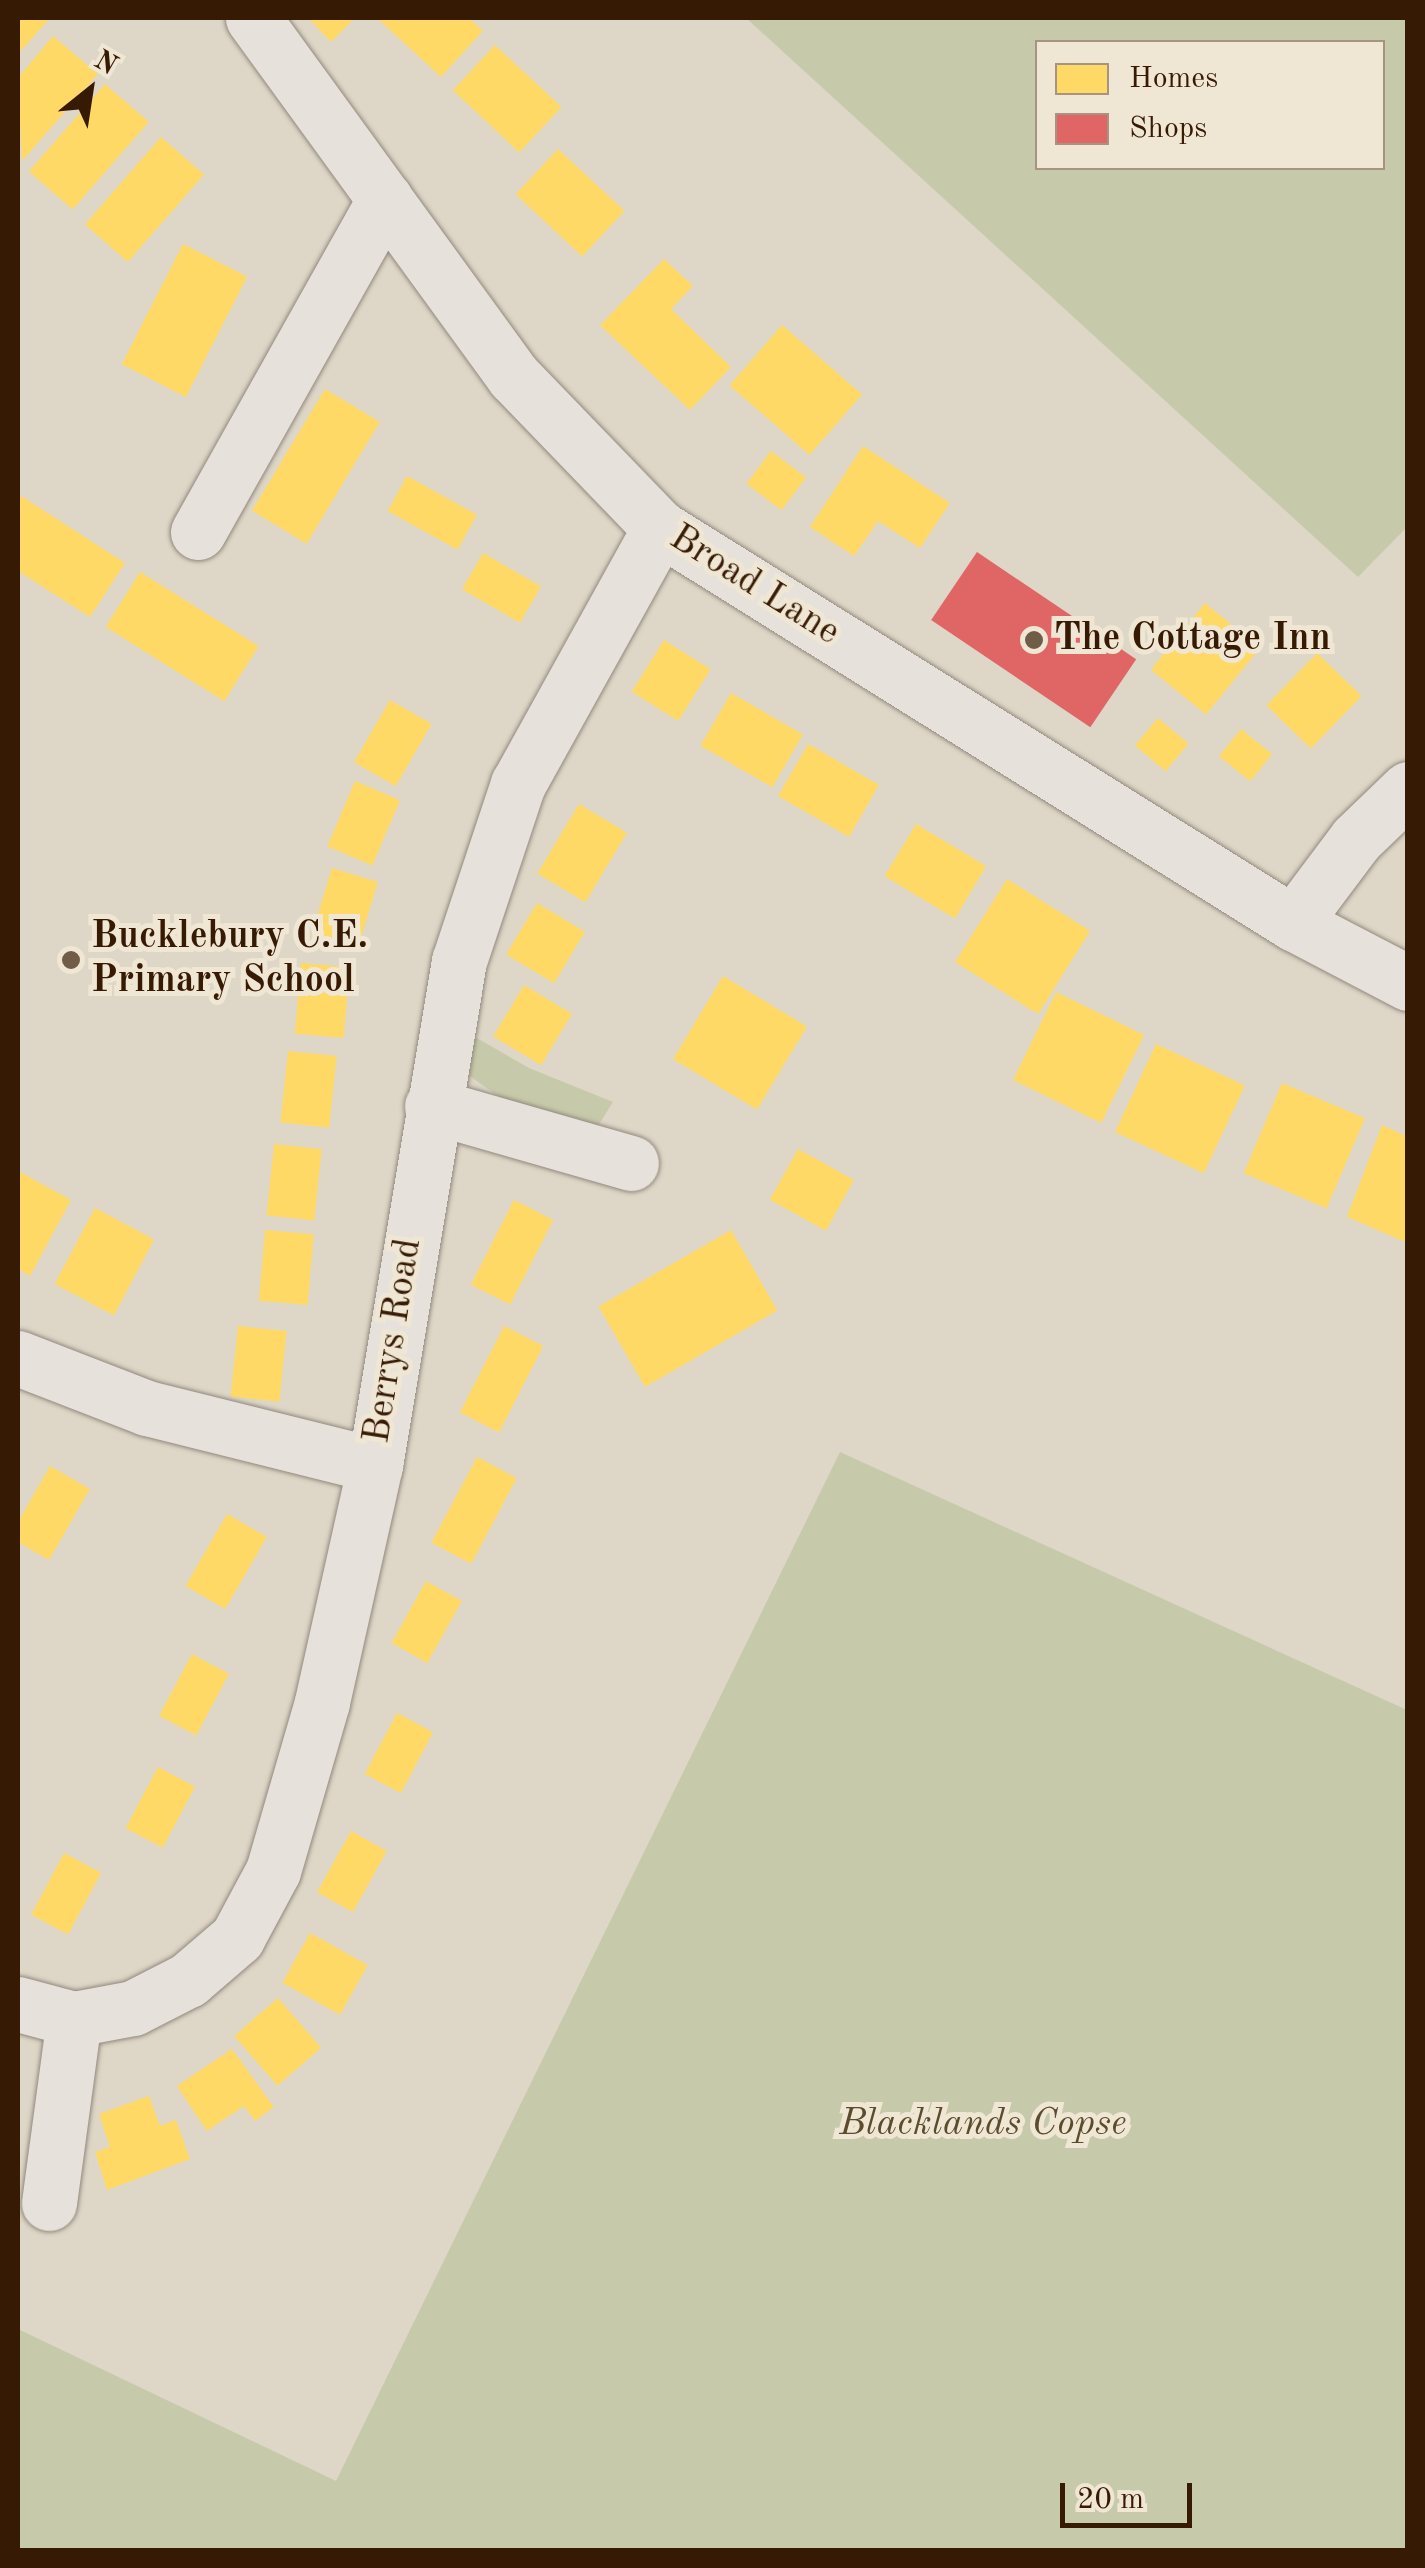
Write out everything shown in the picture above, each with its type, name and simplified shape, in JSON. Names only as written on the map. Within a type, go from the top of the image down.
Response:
[{"type":"street","name":"Broad Lane","points":[[253,18],[514,376],[660,528],[1293,923],[1408,983]]},
{"type":"street","points":[[198,532],[385,199]]},
{"type":"street","name":"Berrys Road","points":[[18,2004],[74,2019],[134,2008],[188,1980],[236,1938],[273,1871],[322,1702],[374,1465],[459,961],[518,784],[660,528]]},
{"type":"street","points":[[1293,923],[1356,840],[1408,789]]},
{"type":"street","points":[[432,1106],[631,1164]]},
{"type":"street","points":[[18,1358],[148,1408],[374,1465]]},
{"type":"street","points":[[49,2204],[74,2019]]},
{"type":"green space","points":[[746,18],[1407,18],[1407,527],[1358,577]]},
{"type":"green space","points":[[475,1037],[529,1068],[613,1102],[593,1134],[502,1099],[467,1074]]},
{"type":"green space","name":"Blacklands Copse","points":[[840,1452],[1407,1710],[1407,2550],[18,2550],[18,2329],[336,2481]]},
{"type":"building: Homes","points":[[18,18],[50,18],[18,54]]},
{"type":"building: Homes","points":[[312,18],[355,18],[331,42],[310,20]]},
{"type":"building: Homes","points":[[377,18],[469,18],[483,31],[441,77]]},
{"type":"building: Homes","points":[[53,36],[98,74],[22,161],[18,78]]},
{"type":"building: Homes","points":[[495,45],[562,107],[519,152],[453,90]]},
{"type":"building: Homes","points":[[105,84],[149,122],[73,210],[29,172]]},
{"type":"building: Homes","points":[[161,137],[204,174],[128,262],[85,225]]},
{"type":"building: Homes","points":[[558,149],[625,211],[582,256],[516,194]]},
{"type":"building: Homes","points":[[183,244],[247,277],[186,397],[122,364]]},
{"type":"building: Homes","points":[[664,259],[693,286],[671,309],[731,367],[690,410],[600,325]]},
{"type":"building: Homes","points":[[782,325],[862,395],[810,455],[730,385]]},
{"type":"building: Homes","points":[[325,389],[380,422],[307,544],[252,511]]},
{"type":"building: Homes","points":[[863,446],[950,503],[920,548],[878,521],[854,556],[810,527]]},
{"type":"building: Homes","points":[[771,451],[806,477],[781,510],[746,484]]},
{"type":"building: Homes","points":[[407,476],[477,515],[458,550],[388,511]]},
{"type":"building: Homes","points":[[18,494],[125,563],[90,617],[18,571]]},
{"type":"building: Homes","points":[[483,553],[541,586],[520,623],[462,589]]},
{"type":"building: Homes","points":[[140,572],[259,646],[224,701],[106,627]]},
{"type":"building: Homes","points":[[1205,603],[1260,648],[1206,715],[1151,670]]},
{"type":"building: Homes","points":[[664,640],[711,669],[678,721],[632,692]]},
{"type":"building: Homes","points":[[1317,653],[1362,696],[1311,749],[1266,706]]},
{"type":"building: Homes","points":[[731,693],[803,734],[772,787],[700,746]]},
{"type":"building: Homes","points":[[390,700],[432,724],[396,786],[354,762]]},
{"type":"building: Homes","points":[[1158,718],[1189,744],[1166,771],[1135,746]]},
{"type":"building: Homes","points":[[1241,729],[1272,754],[1250,781],[1219,756]]},
{"type":"building: Homes","points":[[808,744],[879,785],[849,837],[778,796]]},
{"type":"building: Homes","points":[[355,781],[400,800],[372,866],[327,846]]},
{"type":"building: Homes","points":[[579,804],[627,833],[585,902],[537,873]]},
{"type":"building: Homes","points":[[916,824],[986,866],[955,919],[885,876]]},
{"type":"building: Homes","points":[[332,868],[378,882],[357,951],[311,937]]},
{"type":"building: Homes","points":[[1007,879],[1090,931],[1038,1014],[955,962]]},
{"type":"building: Homes","points":[[537,903],[585,932],[554,983],[506,954]]},
{"type":"building: Homes","points":[[301,963],[350,967],[344,1038],[295,1034]]},
{"type":"building: Homes","points":[[723,976],[807,1026],[757,1110],[673,1059]]},
{"type":"building: Homes","points":[[524,985],[572,1014],[541,1065],[493,1036]]},
{"type":"building: Homes","points":[[1056,992],[1144,1035],[1101,1123],[1013,1080]]},
{"type":"building: Homes","points":[[1156,1044],[1245,1085],[1204,1173],[1115,1132]]},
{"type":"building: Homes","points":[[288,1051],[337,1056],[329,1128],[280,1123]]},
{"type":"building: Homes","points":[[1282,1083],[1365,1118],[1327,1208],[1244,1173]]},
{"type":"building: Homes","points":[[1382,1125],[1408,1137],[1408,1243],[1347,1217]]},
{"type":"building: Homes","points":[[274,1144],[322,1149],[314,1221],[266,1216]]},
{"type":"building: Homes","points":[[798,1149],[854,1180],[826,1231],[770,1200]]},
{"type":"building: Homes","points":[[18,1171],[71,1200],[30,1276],[18,1269]]},
{"type":"building: Homes","points":[[514,1200],[553,1220],[510,1305],[471,1285]]},
{"type":"building: Homes","points":[[95,1208],[154,1239],[114,1315],[55,1284]]},
{"type":"building: Homes","points":[[265,1230],[314,1234],[308,1305],[259,1301]]},
{"type":"building: Homes","points":[[731,1230],[778,1311],[645,1387],[598,1306]]},
{"type":"building: Homes","points":[[238,1326],[287,1331],[279,1402],[231,1397]]},
{"type":"building: Homes","points":[[504,1326],[543,1346],[499,1432],[460,1412]]},
{"type":"building: Homes","points":[[477,1457],[517,1478],[471,1564],[431,1543]]},
{"type":"building: Homes","points":[[50,1466],[90,1489],[49,1560],[18,1542],[18,1522]]},
{"type":"building: Homes","points":[[227,1514],[267,1537],[225,1609],[186,1586]]},
{"type":"building: Homes","points":[[426,1581],[462,1601],[427,1663],[392,1643]]},
{"type":"building: Homes","points":[[192,1654],[229,1674],[196,1736],[159,1716]]},
{"type":"building: Homes","points":[[397,1713],[433,1732],[401,1793],[365,1774]]},
{"type":"building: Homes","points":[[158,1767],[195,1787],[163,1848],[126,1828]]},
{"type":"building: Homes","points":[[351,1831],[387,1851],[353,1912],[317,1892]]},
{"type":"building: Homes","points":[[64,1853],[101,1873],[68,1935],[31,1915]]},
{"type":"building: Homes","points":[[310,1933],[368,1965],[340,2015],[282,1983]]},
{"type":"building: Homes","points":[[278,1998],[321,2048],[278,2086],[234,2036]]},
{"type":"building: Homes","points":[[232,2049],[274,2107],[255,2121],[244,2106],[207,2131],[177,2086]]},
{"type":"building: Homes","points":[[149,2096],[160,2126],[176,2120],[190,2159],[107,2190],[95,2152],[110,2147],[99,2114]]},
{"type":"building: Shops","name":"The Cottage Inn","points":[[977,552],[1136,659],[1090,727],[931,620]]},
{"type":"place","name":"The Cottage Inn","points":[[1034,640]]},
{"type":"place","name":"Bucklebury C.E. Primary School","points":[[71,960]]}]
